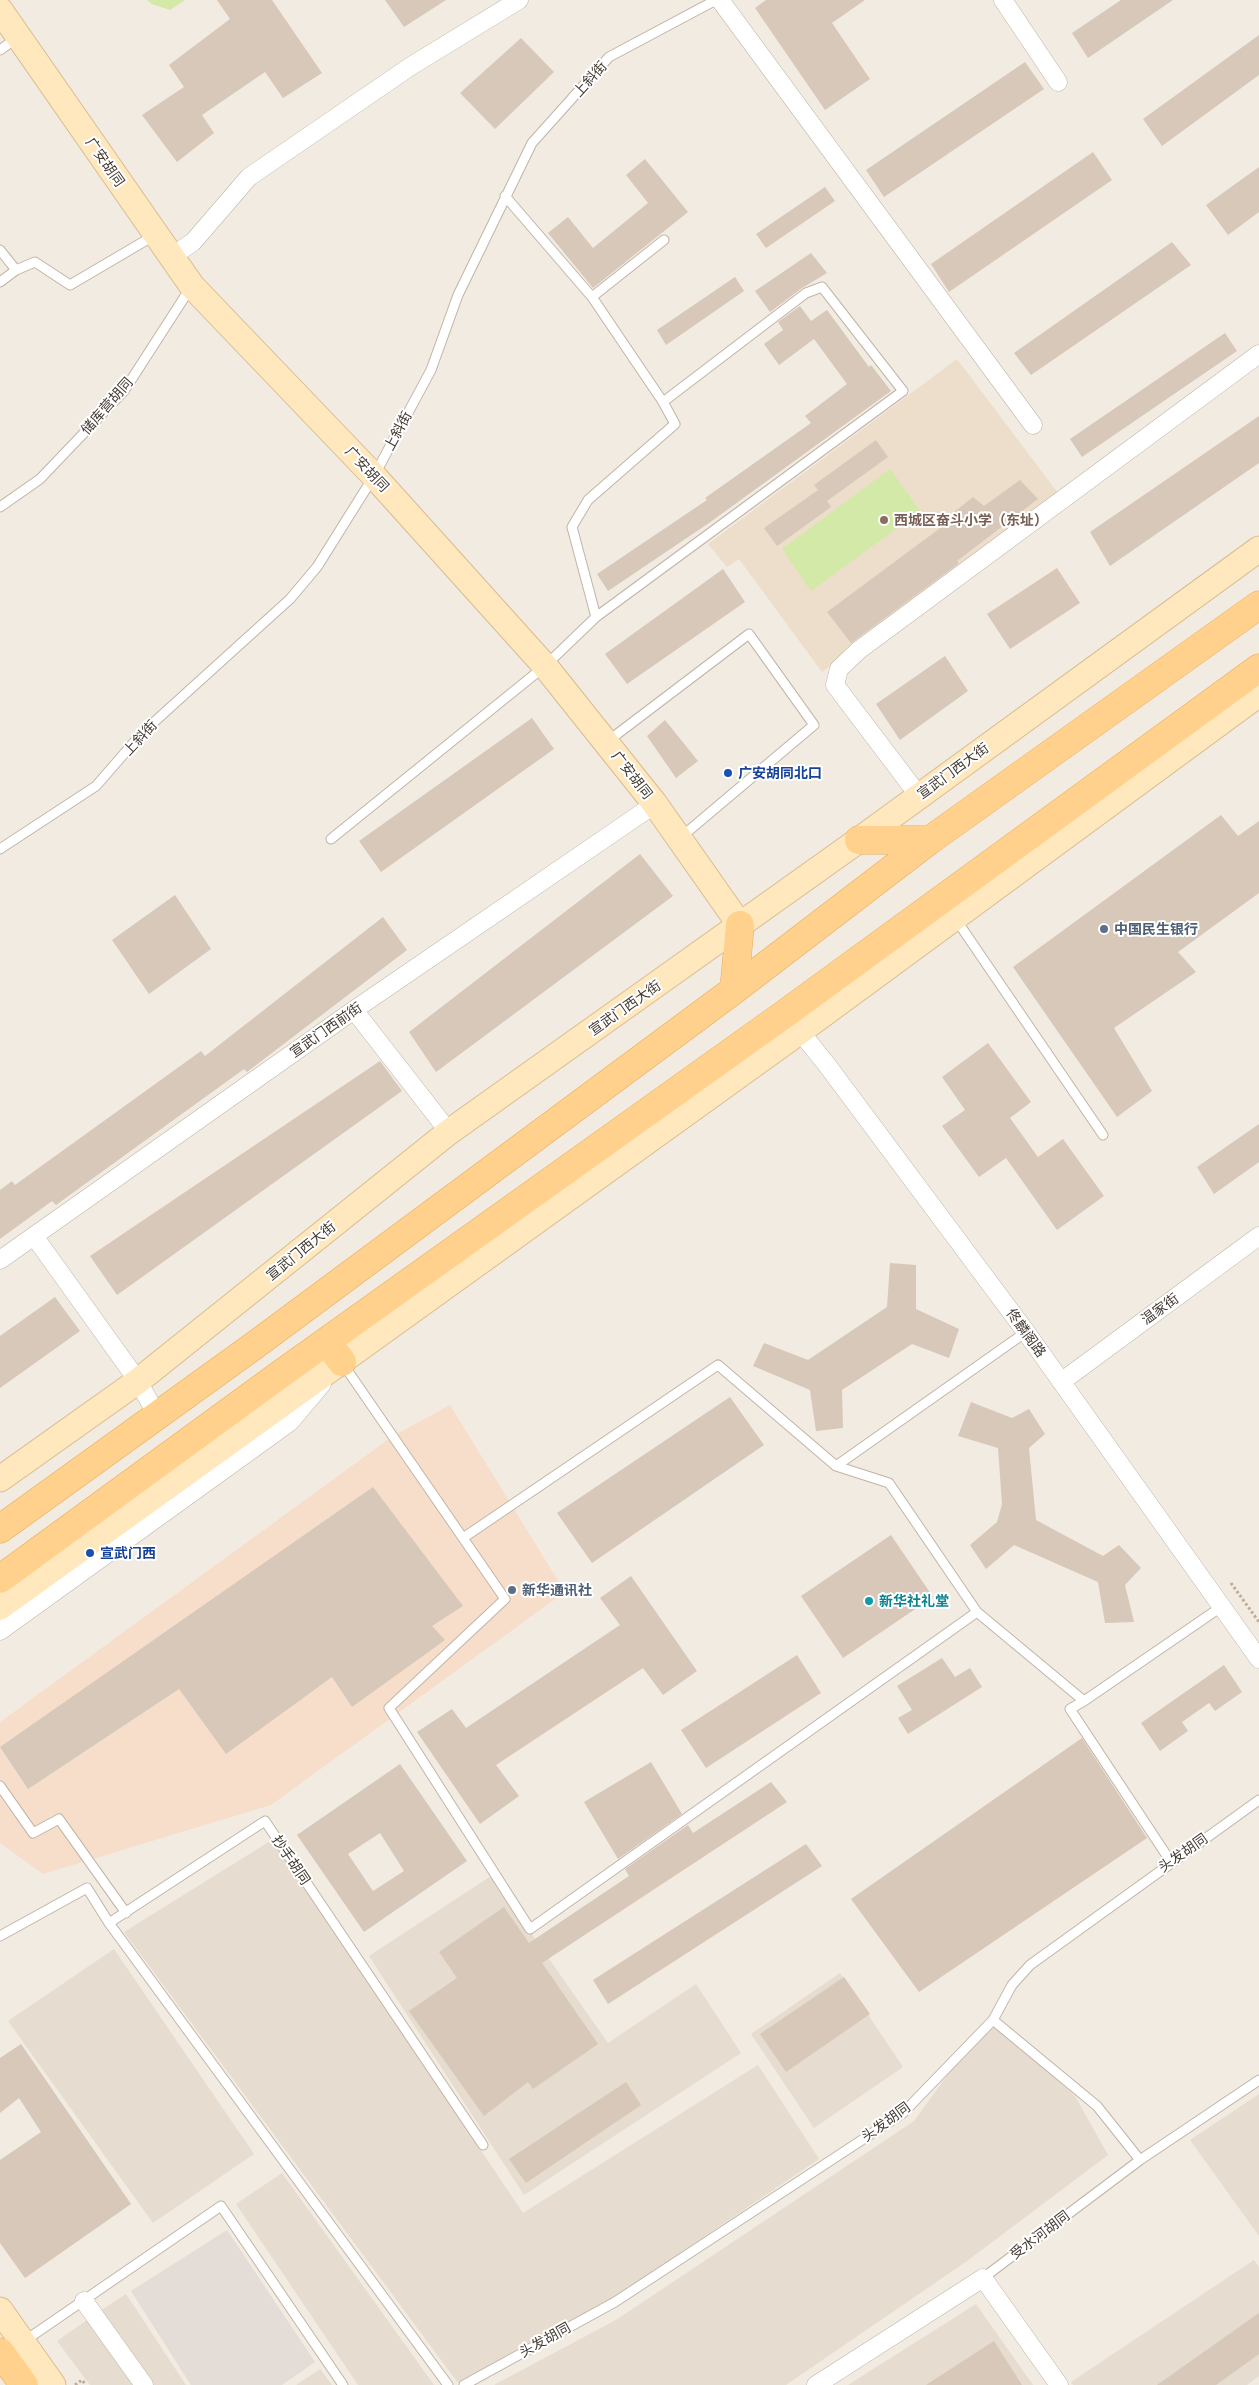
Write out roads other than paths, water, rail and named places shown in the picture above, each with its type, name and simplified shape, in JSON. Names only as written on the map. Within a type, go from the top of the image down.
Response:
[{"type":"main road","points":[[0,1529],[158,1417],[734,990],[930,840],[1259,605]]},
{"type":"main road","points":[[0,1579],[278,1376],[334,1352],[793,1023],[1258,676]]},
{"type":"main road","points":[[859,840],[930,840]]},
{"type":"main road","points":[[734,990],[740,925]]},
{"type":"main road","points":[[11,2348],[24,2385]]},
{"type":"street","points":[[171,257],[193,242],[250,177],[411,66],[520,0]]},
{"type":"street","points":[[720,0],[1033,425]]},
{"type":"street","points":[[1003,0],[1058,82]]},
{"type":"street","name":"广安胡同","points":[[0,10],[9,44],[192,286],[374,476],[545,666],[655,804],[740,925]]},
{"type":"street","points":[[919,796],[835,685],[840,669],[859,650],[1259,354]]},
{"type":"street","name":"宣武门西大街","points":[[0,1479],[138,1381],[449,1132],[859,840],[1259,549]]},
{"type":"street","points":[[793,1023],[955,918],[1258,676]]},
{"type":"street","name":"宣武门西前街","points":[[0,1260],[354,1010],[655,804]]},
{"type":"street","points":[[354,1010],[449,1132]]},
{"type":"street","name":"佟麟阁路","points":[[793,1023],[827,1065],[1026,1332],[1259,1659]]},
{"type":"street","points":[[34,1236],[138,1381],[158,1417]]},
{"type":"street","name":"温家街","points":[[1061,1382],[1259,1236]]},
{"type":"street","points":[[0,1607],[334,1352]]},
{"type":"street","points":[[0,1631],[290,1422],[334,1352]]},
{"type":"street","points":[[983,2278],[1059,2385]]},
{"type":"street","name":"受水河胡同","points":[[816,2385],[983,2278]]},
{"type":"street","points":[[84,2301],[144,2385]]},
{"type":"street","points":[[0,2310],[11,2348],[53,2385]]},
{"type":"lane","name":"上斜街","points":[[0,849],[96,786],[142,732],[290,599],[317,567],[374,476],[431,370],[458,295],[532,143],[609,57],[716,0]]},
{"type":"lane","points":[[505,196],[592,297],[663,402],[675,424],[588,500],[572,527],[596,617]]},
{"type":"lane","points":[[0,282],[16,270],[35,262],[70,285],[155,235]]},
{"type":"lane","points":[[592,297],[664,240]]},
{"type":"lane","points":[[0,250],[16,270]]},
{"type":"lane","name":"储库营胡同","points":[[0,507],[40,479],[124,391],[192,286]]},
{"type":"lane","points":[[331,839],[545,666],[596,617],[903,391],[822,287],[806,293],[663,402]]},
{"type":"lane","points":[[606,742],[749,634],[814,725],[680,839]]},
{"type":"lane","points":[[955,918],[1102,1135]]},
{"type":"lane","points":[[836,1466],[1026,1332]]},
{"type":"lane","points":[[334,1352],[505,1599],[389,1708],[530,1930],[977,1612]]},
{"type":"lane","points":[[463,1538],[718,1365],[836,1466],[888,1483],[977,1612],[1084,1701]]},
{"type":"lane","points":[[1171,1862],[1070,1709],[1221,1607]]},
{"type":"lane","points":[[0,1786],[33,1833],[59,1819],[126,1913]]},
{"type":"lane","name":"头发胡同","points":[[464,2385],[615,2302],[903,2113],[993,2020],[1012,1984],[1030,1965],[1259,1800]]},
{"type":"lane","name":"抄手胡同","points":[[109,1923],[265,1821],[483,2145]]},
{"type":"lane","points":[[0,1936],[88,1888],[109,1923],[448,2385]]},
{"type":"lane","points":[[993,2020],[1097,2106],[1140,2160]]},
{"type":"lane","name":"受水河胡同","points":[[983,2278],[1140,2160],[1259,2080]]},
{"type":"lane","points":[[11,2348],[84,2301],[221,2206],[343,2385]]},
{"type":"place","name":"西城区奋斗小学（东址）","points":[[884,520]]},
{"type":"place","name":"广安胡同北口","points":[[728,773]]},
{"type":"place","name":"中国民生银行","points":[[1104,929]]},
{"type":"place","name":"宣武门西","points":[[90,1553]]},
{"type":"place","name":"新华通讯社","points":[[512,1590]]},
{"type":"place","name":"新华社礼堂","points":[[869,1601]]}]
